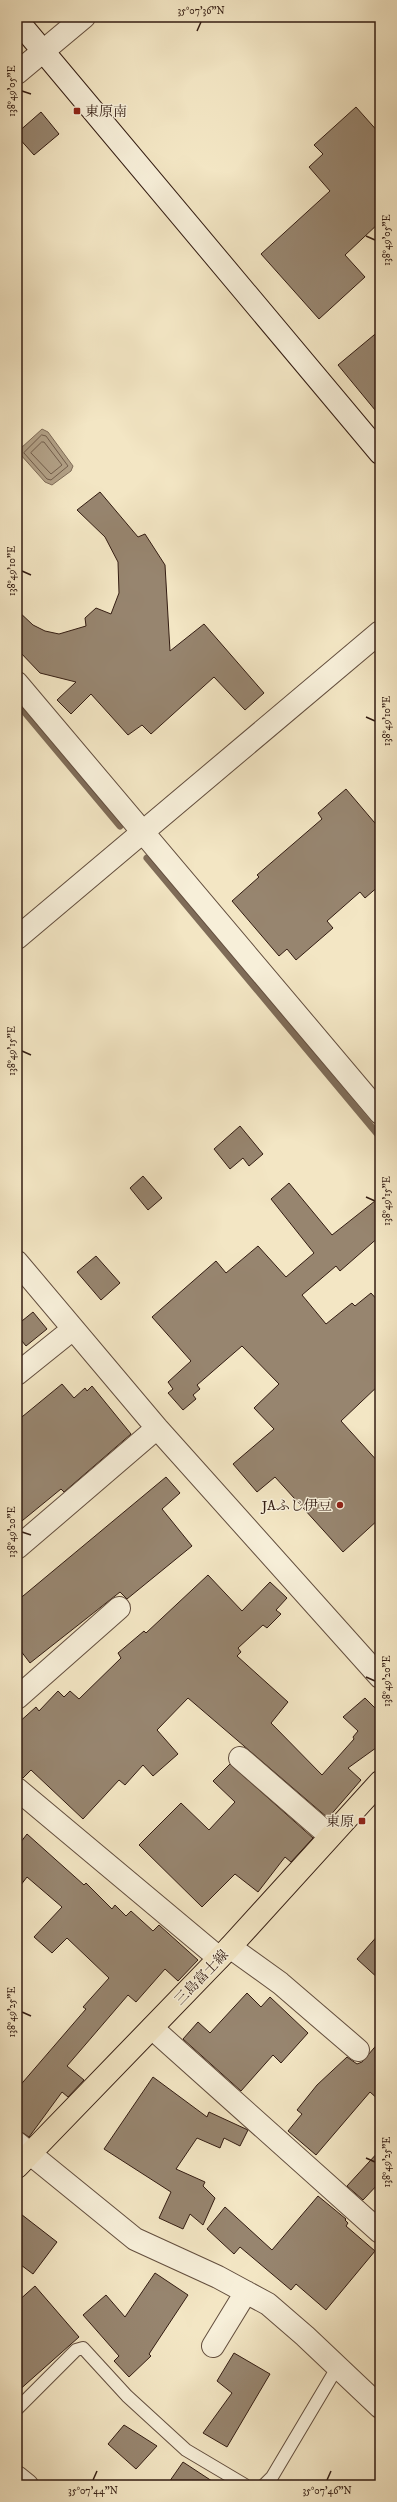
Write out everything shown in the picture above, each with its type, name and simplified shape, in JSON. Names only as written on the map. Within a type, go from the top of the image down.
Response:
[{"type":"main road","name":"三島富士線","points":[[21,2155],[152,2028],[380,1782]]},
{"type":"street","points":[[17,73],[84,17]]},
{"type":"street","points":[[17,20],[380,453]]},
{"type":"street","points":[[17,938],[380,632]]},
{"type":"street","points":[[17,683],[141,832],[380,1113]]},
{"type":"street","points":[[17,1262],[157,1428],[380,1677]]},
{"type":"street","points":[[17,1374],[73,1329]]},
{"type":"street","points":[[17,1548],[157,1428]]},
{"type":"street","points":[[17,1698],[119,1608]]},
{"type":"street","points":[[240,1758],[330,1836]]},
{"type":"street","points":[[17,1789],[224,1952],[280,1983],[358,2050]]},
{"type":"street","points":[[152,2028],[380,2232]]},
{"type":"street","points":[[21,2155],[135,2239],[268,2304],[338,2366],[377,2396]]},
{"type":"street","points":[[213,2346],[246,2292]]},
{"type":"street","points":[[17,2477],[27,2485]]},
{"type":"lane","points":[[17,2409],[76,2350],[82,2348],[127,2396],[186,2450],[245,2485]]},
{"type":"lane","points":[[264,2485],[272,2477],[338,2366]]},
{"type":"water","points":[[42,429],[48,432],[73,466],[71,471],[52,485],[45,482],[20,454],[21,448]]},
{"type":"building","points":[[356,107],[380,134],[380,222],[345,255],[365,277],[319,319],[261,254],[330,191],[309,167],[323,154],[314,145]]},
{"type":"building","points":[[41,112],[59,134],[34,155],[17,136],[17,133]]},
{"type":"building","points":[[380,330],[380,416],[338,365]]},
{"type":"building","points":[[100,492],[138,537],[145,534],[165,565],[170,651],[204,624],[264,693],[245,710],[214,677],[151,734],[142,725],[128,735],[91,694],[71,714],[57,700],[76,682],[40,673],[19,651],[21,647],[17,645],[17,610],[33,625],[45,631],[59,634],[86,626],[85,618],[96,608],[111,614],[119,593],[118,562],[105,537],[77,510]]},
{"type":"building","points":[[346,789],[380,829],[380,885],[365,898],[360,892],[327,921],[333,928],[296,960],[287,949],[279,956],[232,901],[259,877],[257,875],[322,819],[318,813]]},
{"type":"building","points":[[240,1126],[263,1154],[249,1166],[243,1158],[230,1169],[214,1149]]},
{"type":"building","points":[[143,1176],[162,1198],[148,1210],[130,1188]]},
{"type":"building","points":[[289,1183],[332,1235],[380,1197],[380,1236],[340,1271],[336,1266],[302,1295],[326,1324],[352,1303],[355,1306],[371,1293],[380,1303],[380,1384],[341,1421],[380,1464],[380,1518],[343,1552],[275,1477],[257,1492],[233,1464],[274,1429],[254,1408],[279,1384],[242,1346],[197,1385],[200,1389],[193,1395],[196,1399],[183,1410],[168,1393],[173,1389],[168,1382],[191,1361],[152,1317],[216,1261],[226,1273],[258,1246],[286,1277],[314,1253],[271,1199]]},
{"type":"building","points":[[96,1256],[120,1283],[101,1300],[77,1272]]},
{"type":"building","points":[[33,1312],[47,1329],[26,1346],[17,1335],[17,1325]]},
{"type":"building","points":[[62,1384],[74,1398],[85,1388],[87,1391],[92,1386],[131,1434],[64,1492],[61,1489],[17,1525],[17,1421]]},
{"type":"building","points":[[166,1477],[180,1493],[162,1509],[192,1546],[127,1599],[120,1592],[30,1663],[17,1646],[17,1601]]},
{"type":"building","points":[[208,1575],[242,1611],[270,1582],[287,1598],[276,1610],[281,1614],[267,1628],[263,1625],[238,1648],[241,1652],[237,1656],[288,1702],[271,1723],[322,1775],[354,1739],[353,1737],[358,1731],[343,1717],[365,1698],[380,1713],[380,1745],[348,1768],[361,1780],[328,1818],[188,1698],[157,1730],[178,1754],[153,1776],[143,1765],[125,1785],[119,1780],[83,1819],[31,1770],[23,1778],[17,1777],[17,1724],[36,1707],[39,1711],[58,1691],[64,1697],[70,1691],[79,1699],[121,1658],[118,1653],[144,1631],[146,1633]]},
{"type":"building","points":[[230,1764],[313,1838],[291,1862],[285,1857],[258,1892],[235,1874],[202,1907],[139,1845],[181,1803],[209,1830],[235,1802],[213,1781]]},
{"type":"building","points":[[27,1834],[84,1885],[86,1883],[112,1909],[115,1905],[126,1916],[131,1911],[153,1931],[159,1925],[198,1960],[178,1981],[165,1969],[136,2002],[128,1995],[67,2066],[84,2080],[68,2097],[62,2092],[29,2137],[17,2129],[17,2089],[86,2009],[83,2007],[109,1978],[67,1938],[52,1953],[34,1937],[62,1907],[27,1877],[17,1890],[17,1847]]},
{"type":"building","points":[[380,1933],[380,1980],[357,1959]]},
{"type":"building","points":[[247,1993],[261,2007],[270,1997],[308,2033],[281,2063],[273,2055],[241,2091],[183,2039],[198,2022],[210,2033]]},
{"type":"building","points":[[380,2041],[380,2101],[370,2092],[316,2155],[288,2131],[302,2114],[297,2110],[317,2085],[347,2057],[357,2064],[362,2062]]},
{"type":"building","points":[[153,2077],[207,2117],[209,2112],[248,2130],[240,2146],[224,2138],[220,2148],[197,2138],[176,2169],[205,2182],[203,2186],[215,2198],[203,2225],[190,2214],[183,2229],[159,2218],[171,2192],[104,2149]]},
{"type":"building","points":[[380,2150],[380,2182],[363,2200],[347,2186]]},
{"type":"building","points":[[318,2196],[346,2219],[345,2220],[348,2223],[346,2226],[375,2251],[326,2310],[296,2284],[291,2290],[240,2247],[234,2254],[207,2229],[225,2207],[272,2250]]},
{"type":"building","points":[[17,2211],[57,2242],[33,2274],[17,2262]]},
{"type":"building","points":[[155,2273],[188,2295],[149,2354],[151,2356],[129,2377],[114,2361],[119,2356],[83,2315],[106,2295],[125,2317]]},
{"type":"building","points":[[35,2286],[79,2337],[17,2392],[17,2302]]},
{"type":"building","points":[[234,2353],[270,2374],[227,2447],[203,2433],[232,2393],[217,2381]]},
{"type":"building","points":[[124,2425],[157,2446],[136,2469],[108,2444]]},
{"type":"building","points":[[183,2462],[218,2485],[167,2485]]},
{"type":"waterway","points":[[17,703],[120,826]]},
{"type":"waterway","points":[[147,858],[380,1137]]},
{"type":"place","name":"東原南","points":[[77,111]]},
{"type":"place","name":"JAふじ伊豆","points":[[340,1505]]},
{"type":"place","name":"東原","points":[[362,1821]]}]
